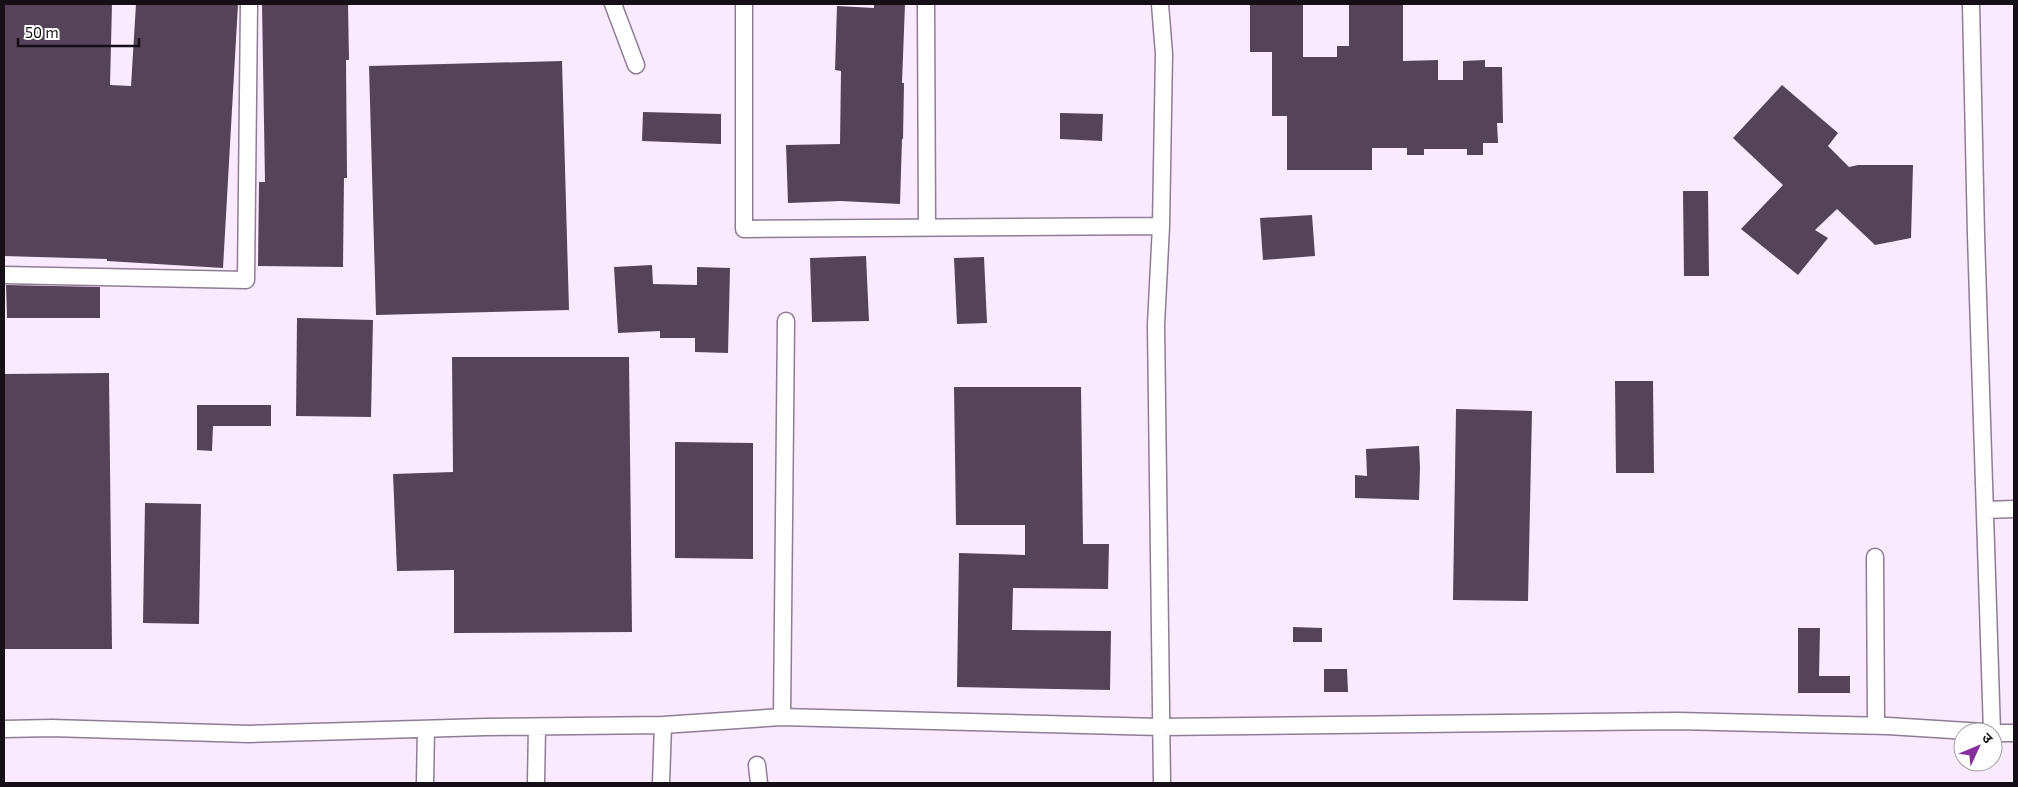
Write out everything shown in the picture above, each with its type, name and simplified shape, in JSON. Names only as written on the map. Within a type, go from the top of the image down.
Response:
[{"type":"street","points":[[4,275],[246,280],[249,4]]},
{"type":"street","points":[[613,4],[636,65]]},
{"type":"street","points":[[744,4],[744,229],[1161,226]]},
{"type":"street","points":[[926,4],[927,227]]},
{"type":"street","points":[[1160,4],[1164,54],[1161,226],[1156,325],[1162,783]]},
{"type":"street","points":[[1971,4],[1976,245],[1993,722]]},
{"type":"street","points":[[782,717],[786,321]]},
{"type":"street","points":[[1986,510],[2014,509]]},
{"type":"street","points":[[1875,557],[1876,725]]},
{"type":"street","points":[[4,729],[52,728],[250,734],[537,726],[663,725],[782,717],[1160,727],[1678,721],[1876,725],[1953,730]]},
{"type":"street","points":[[661,783],[663,725]]},
{"type":"street","points":[[536,783],[537,726]]},
{"type":"street","points":[[425,783],[426,729]]},
{"type":"street","points":[[757,765],[759,783]]},
{"type":"shaded area","points":[[4,4],[2014,4],[2014,783],[4,783]]},
{"type":"building","points":[[5,4],[112,4],[110,85],[131,86],[136,4],[238,4],[223,268],[107,261],[107,259],[4,256]]},
{"type":"building","points":[[262,4],[348,4],[349,60],[346,60],[347,178],[344,178],[343,267],[258,266],[259,182],[265,182]]},
{"type":"building","points":[[874,4],[905,4],[900,204],[841,201],[788,203],[786,145],[840,144],[841,71],[835,70],[837,6],[874,8]]},
{"type":"building","points":[[1250,4],[1303,4],[1303,57],[1337,57],[1337,46],[1349,46],[1349,4],[1403,4],[1403,61],[1438,60],[1438,80],[1463,80],[1463,61],[1485,60],[1485,67],[1502,67],[1503,123],[1497,123],[1498,143],[1483,143],[1483,155],[1467,155],[1467,149],[1424,149],[1424,155],[1407,155],[1407,148],[1372,148],[1372,170],[1287,170],[1287,116],[1272,116],[1272,52],[1250,52]]},
{"type":"building","points":[[562,61],[569,310],[376,315],[369,66]]},
{"type":"building","points":[[1782,85],[1838,133],[1828,146],[1849,167],[1858,165],[1913,165],[1911,238],[1875,245],[1837,209],[1815,230],[1828,238],[1798,275],[1741,229],[1783,185],[1733,138]]},
{"type":"building","points":[[643,112],[721,114],[721,144],[642,141]]},
{"type":"building","points":[[1060,113],[1103,114],[1102,141],[1060,139]]},
{"type":"building","points":[[1683,191],[1708,191],[1709,276],[1684,276]]},
{"type":"building","points":[[1312,215],[1315,256],[1263,260],[1260,218]]},
{"type":"building","points":[[866,256],[869,321],[812,322],[810,258]]},
{"type":"building","points":[[984,257],[987,323],[957,324],[954,258]]},
{"type":"building","points":[[652,265],[653,284],[697,285],[697,267],[730,268],[728,353],[695,352],[695,338],[660,338],[660,331],[618,333],[614,267]]},
{"type":"building","points":[[6,285],[100,287],[100,318],[7,318]]},
{"type":"building","points":[[297,318],[373,320],[371,417],[296,416]]},
{"type":"building","points":[[452,357],[629,357],[632,632],[454,633],[454,570],[397,571],[393,474],[453,472]]},
{"type":"building","points":[[109,373],[112,649],[4,649],[4,374]]},
{"type":"building","points":[[1615,381],[1653,381],[1654,473],[1616,473]]},
{"type":"building","points":[[954,387],[1081,387],[1083,544],[1109,544],[1108,589],[1013,588],[1012,630],[1111,631],[1110,690],[957,687],[959,553],[1025,555],[1025,525],[956,525]]},
{"type":"building","points":[[197,405],[271,405],[271,426],[213,426],[212,451],[197,450]]},
{"type":"building","points":[[1456,409],[1532,411],[1528,601],[1453,600]]},
{"type":"building","points":[[675,442],[753,443],[753,559],[675,558]]},
{"type":"building","points":[[1419,446],[1419,500],[1355,498],[1355,475],[1367,476],[1366,449]]},
{"type":"building","points":[[145,503],[201,504],[199,624],[143,623]]},
{"type":"building","points":[[1293,627],[1322,628],[1322,642],[1293,642]]},
{"type":"building","points":[[1798,628],[1820,628],[1819,676],[1850,676],[1850,693],[1798,693]]},
{"type":"building","points":[[1324,669],[1347,669],[1348,692],[1324,692]]}]
